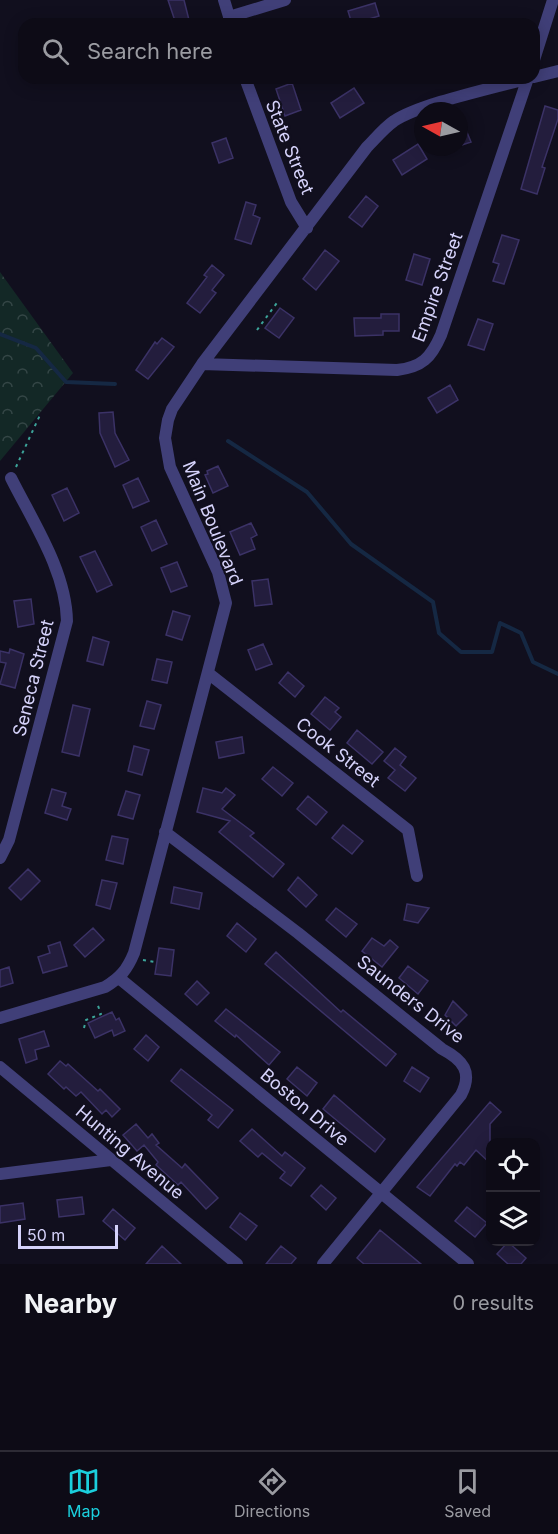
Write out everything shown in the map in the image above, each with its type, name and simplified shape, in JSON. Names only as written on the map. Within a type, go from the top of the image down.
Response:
[{"type":"street","points":[[224,0],[229,18]]},
{"type":"street","points":[[236,18],[285,0]]},
{"type":"street","points":[[540,41],[553,0]]},
{"type":"street","points":[[540,76],[558,71]]},
{"type":"street","name":"State Street","points":[[247,84],[291,202],[307,228]]},
{"type":"street","name":"Main Boulevard","points":[[119,978],[128,968],[134,953],[224,614],[225,597],[218,572],[171,469],[165,438],[172,409],[202,364],[367,147],[393,122],[432,106],[507,84]]},
{"type":"street","name":"Empire Street","points":[[202,364],[397,370],[413,368],[424,363],[434,352],[441,335],[526,84]]},
{"type":"street","name":"Seneca Street","points":[[0,858],[9,840],[67,621],[66,605],[56,569],[11,478]]},
{"type":"street","name":"Cook Street","points":[[208,673],[408,830],[417,876]]},
{"type":"street","name":"Saunders Drive","points":[[165,832],[298,933],[463,1065],[468,1078],[461,1095],[379,1192],[323,1264]]},
{"type":"street","points":[[0,1018],[84,995],[119,978]]},
{"type":"street","name":"Boston Drive","points":[[119,978],[468,1264]]},
{"type":"street","name":"Hunting Avenue","points":[[0,1067],[237,1264]]},
{"type":"street","points":[[0,1174],[111,1160]]},
{"type":"path","points":[[257,330],[279,300]]},
{"type":"path","points":[[11,478],[40,415]]},
{"type":"path","points":[[84,1028],[86,1020],[101,1014],[97,1004]]},
{"type":"green space","points":[[0,272],[73,373],[0,461]]},
{"type":"building","points":[[168,0],[184,0],[188,18],[174,18]]},
{"type":"building","points":[[375,3],[379,16],[350,18],[348,11]]},
{"type":"building","points":[[292,84],[301,110],[285,116],[276,89]]},
{"type":"building","points":[[354,88],[364,103],[340,118],[331,103]]},
{"type":"building","points":[[545,106],[558,110],[558,119],[542,167],[545,168],[537,194],[521,189]]},
{"type":"building","points":[[226,138],[233,158],[219,163],[212,143]]},
{"type":"building","points":[[414,147],[414,156],[425,156],[427,159],[402,175],[393,160]]},
{"type":"building","points":[[366,196],[378,206],[362,227],[349,217]]},
{"type":"building","points":[[246,202],[256,205],[253,215],[260,218],[251,244],[235,239]]},
{"type":"building","points":[[502,235],[519,240],[504,284],[493,281],[499,264],[493,262]]},
{"type":"building","points":[[325,250],[339,261],[316,290],[303,279]]},
{"type":"building","points":[[414,254],[430,259],[422,285],[406,280]]},
{"type":"building","points":[[212,265],[224,275],[212,290],[216,293],[200,313],[187,303],[207,277],[204,275]]},
{"type":"building","points":[[280,308],[294,318],[279,338],[265,328]]},
{"type":"building","points":[[381,314],[399,314],[399,331],[383,331],[383,335],[355,336],[354,318],[381,318]]},
{"type":"building","points":[[478,319],[493,324],[484,350],[468,345]]},
{"type":"building","points":[[162,338],[174,347],[148,379],[136,370],[155,342],[157,344]]},
{"type":"building","points":[[450,385],[458,400],[437,413],[428,398]]},
{"type":"building","points":[[113,412],[115,433],[129,460],[115,467],[100,433],[99,413]]},
{"type":"building","points":[[218,466],[228,486],[213,493],[205,475],[208,474],[207,471]]},
{"type":"building","points":[[138,478],[149,501],[133,508],[123,485]]},
{"type":"building","points":[[67,488],[79,513],[64,521],[52,495]]},
{"type":"building","points":[[156,520],[167,544],[152,551],[141,527]]},
{"type":"building","points":[[251,523],[257,535],[251,538],[255,549],[240,555],[230,532]]},
{"type":"building","points":[[95,551],[112,585],[97,592],[80,557]]},
{"type":"building","points":[[177,562],[187,586],[171,592],[161,568]]},
{"type":"building","points":[[268,579],[272,604],[255,606],[252,581]]},
{"type":"building","points":[[31,599],[34,624],[18,627],[14,601]]},
{"type":"building","points":[[173,611],[190,616],[182,640],[166,635]]},
{"type":"building","points":[[93,637],[109,642],[103,665],[87,661]]},
{"type":"building","points":[[263,644],[272,664],[256,670],[248,650]]},
{"type":"building","points":[[10,649],[24,654],[15,688],[0,684],[6,663],[0,662],[0,651],[9,653]]},
{"type":"building","points":[[157,659],[172,662],[167,683],[152,680]]},
{"type":"building","points":[[288,672],[304,686],[295,697],[279,683]]},
{"type":"building","points":[[325,697],[339,708],[335,712],[341,717],[330,730],[311,714]]},
{"type":"building","points":[[147,701],[161,705],[154,729],[140,726]]},
{"type":"building","points":[[73,705],[90,709],[79,756],[62,752]]},
{"type":"building","points":[[357,730],[383,752],[372,764],[347,743]]},
{"type":"building","points":[[242,737],[244,753],[219,758],[216,742]]},
{"type":"building","points":[[134,746],[149,750],[142,775],[128,771]]},
{"type":"building","points":[[395,748],[406,757],[400,765],[416,778],[405,791],[388,778],[395,770],[384,761]]},
{"type":"building","points":[[273,767],[293,783],[282,796],[262,779]]},
{"type":"building","points":[[203,788],[222,793],[226,788],[235,795],[222,809],[254,833],[250,836],[284,864],[273,877],[219,832],[230,821],[197,812]]},
{"type":"building","points":[[52,789],[66,793],[62,806],[71,809],[67,820],[45,813]]},
{"type":"building","points":[[126,791],[140,795],[133,819],[118,815]]},
{"type":"building","points":[[308,796],[327,812],[316,825],[297,809]]},
{"type":"building","points":[[343,825],[363,841],[352,854],[332,838]]},
{"type":"building","points":[[112,836],[128,839],[123,864],[106,860]]},
{"type":"building","points":[[28,869],[40,881],[21,900],[9,888]]},
{"type":"building","points":[[298,877],[317,895],[306,907],[288,890]]},
{"type":"building","points":[[102,880],[117,883],[110,909],[96,905]]},
{"type":"building","points":[[174,887],[202,893],[199,909],[171,903]]},
{"type":"building","points":[[407,904],[429,908],[418,923],[404,920]]},
{"type":"building","points":[[336,908],[357,924],[346,937],[326,920]]},
{"type":"building","points":[[237,923],[256,939],[246,952],[227,936]]},
{"type":"building","points":[[93,928],[104,940],[85,957],[74,945]]},
{"type":"building","points":[[372,938],[384,946],[390,940],[398,947],[382,967],[362,951]]},
{"type":"building","points":[[60,942],[67,966],[43,973],[38,957],[50,953],[48,946]]},
{"type":"building","points":[[159,948],[174,950],[171,976],[155,974]]},
{"type":"building","points":[[276,952],[341,1012],[343,1010],[396,1054],[386,1066],[265,964]]},
{"type":"building","points":[[408,966],[428,981],[418,994],[399,978]]},
{"type":"building","points":[[9,967],[13,983],[0,987],[0,970]]},
{"type":"building","points":[[197,981],[209,993],[197,1005],[185,994]]},
{"type":"building","points":[[453,1001],[467,1015],[456,1026],[445,1015]]},
{"type":"building","points":[[226,1009],[280,1052],[269,1065],[236,1035],[235,1037],[215,1021]]},
{"type":"building","points":[[112,1012],[116,1020],[119,1018],[125,1031],[114,1036],[112,1030],[95,1038],[88,1023]]},
{"type":"building","points":[[44,1031],[49,1046],[35,1050],[37,1059],[26,1063],[19,1039]]},
{"type":"building","points":[[146,1035],[159,1047],[148,1061],[134,1049]]},
{"type":"building","points":[[60,1061],[66,1066],[68,1064],[98,1091],[100,1089],[120,1109],[112,1117],[106,1110],[102,1114],[81,1092],[76,1096],[66,1087],[64,1089],[48,1074]]},
{"type":"building","points":[[297,1067],[317,1083],[307,1096],[287,1079]]},
{"type":"building","points":[[412,1067],[429,1078],[420,1092],[404,1081]]},
{"type":"building","points":[[181,1069],[233,1110],[218,1128],[208,1120],[212,1115],[171,1081]]},
{"type":"building","points":[[334,1095],[385,1139],[375,1152],[323,1109]]},
{"type":"building","points":[[490,1102],[501,1112],[490,1124],[490,1138],[486,1138],[486,1159],[476,1150],[464,1165],[460,1162],[457,1166],[455,1164],[430,1196],[417,1187]]},
{"type":"building","points":[[136,1124],[148,1138],[152,1134],[159,1143],[156,1145],[182,1168],[185,1164],[218,1198],[206,1209],[181,1182],[178,1185],[156,1165],[158,1162],[144,1145],[137,1151],[123,1135]]},
{"type":"building","points":[[252,1129],[282,1156],[285,1152],[305,1168],[291,1186],[280,1178],[285,1172],[262,1153],[258,1157],[240,1141]]},
{"type":"building","points":[[321,1185],[336,1198],[326,1210],[311,1196]]},
{"type":"building","points":[[82,1197],[84,1214],[59,1217],[57,1200]]},
{"type":"building","points":[[23,1203],[25,1219],[0,1223],[0,1206]]},
{"type":"building","points":[[467,1207],[486,1224],[475,1237],[455,1221]]},
{"type":"building","points":[[113,1209],[135,1228],[125,1240],[103,1221]]},
{"type":"building","points":[[240,1213],[257,1226],[246,1240],[230,1227]]},
{"type":"building","points":[[380,1230],[421,1264],[364,1264],[357,1258]]},
{"type":"building","points":[[162,1246],[181,1264],[146,1264]]},
{"type":"building","points":[[281,1246],[296,1258],[291,1264],[266,1264]]},
{"type":"building","points":[[504,1246],[512,1246],[526,1258],[521,1264],[508,1264],[497,1254]]},
{"type":"waterway","points":[[0,334],[36,348],[66,382],[115,384]]},
{"type":"waterway","points":[[228,441],[307,492],[351,544],[433,602],[439,633],[461,652],[492,652],[500,623],[521,633],[533,662],[558,674]]}]
